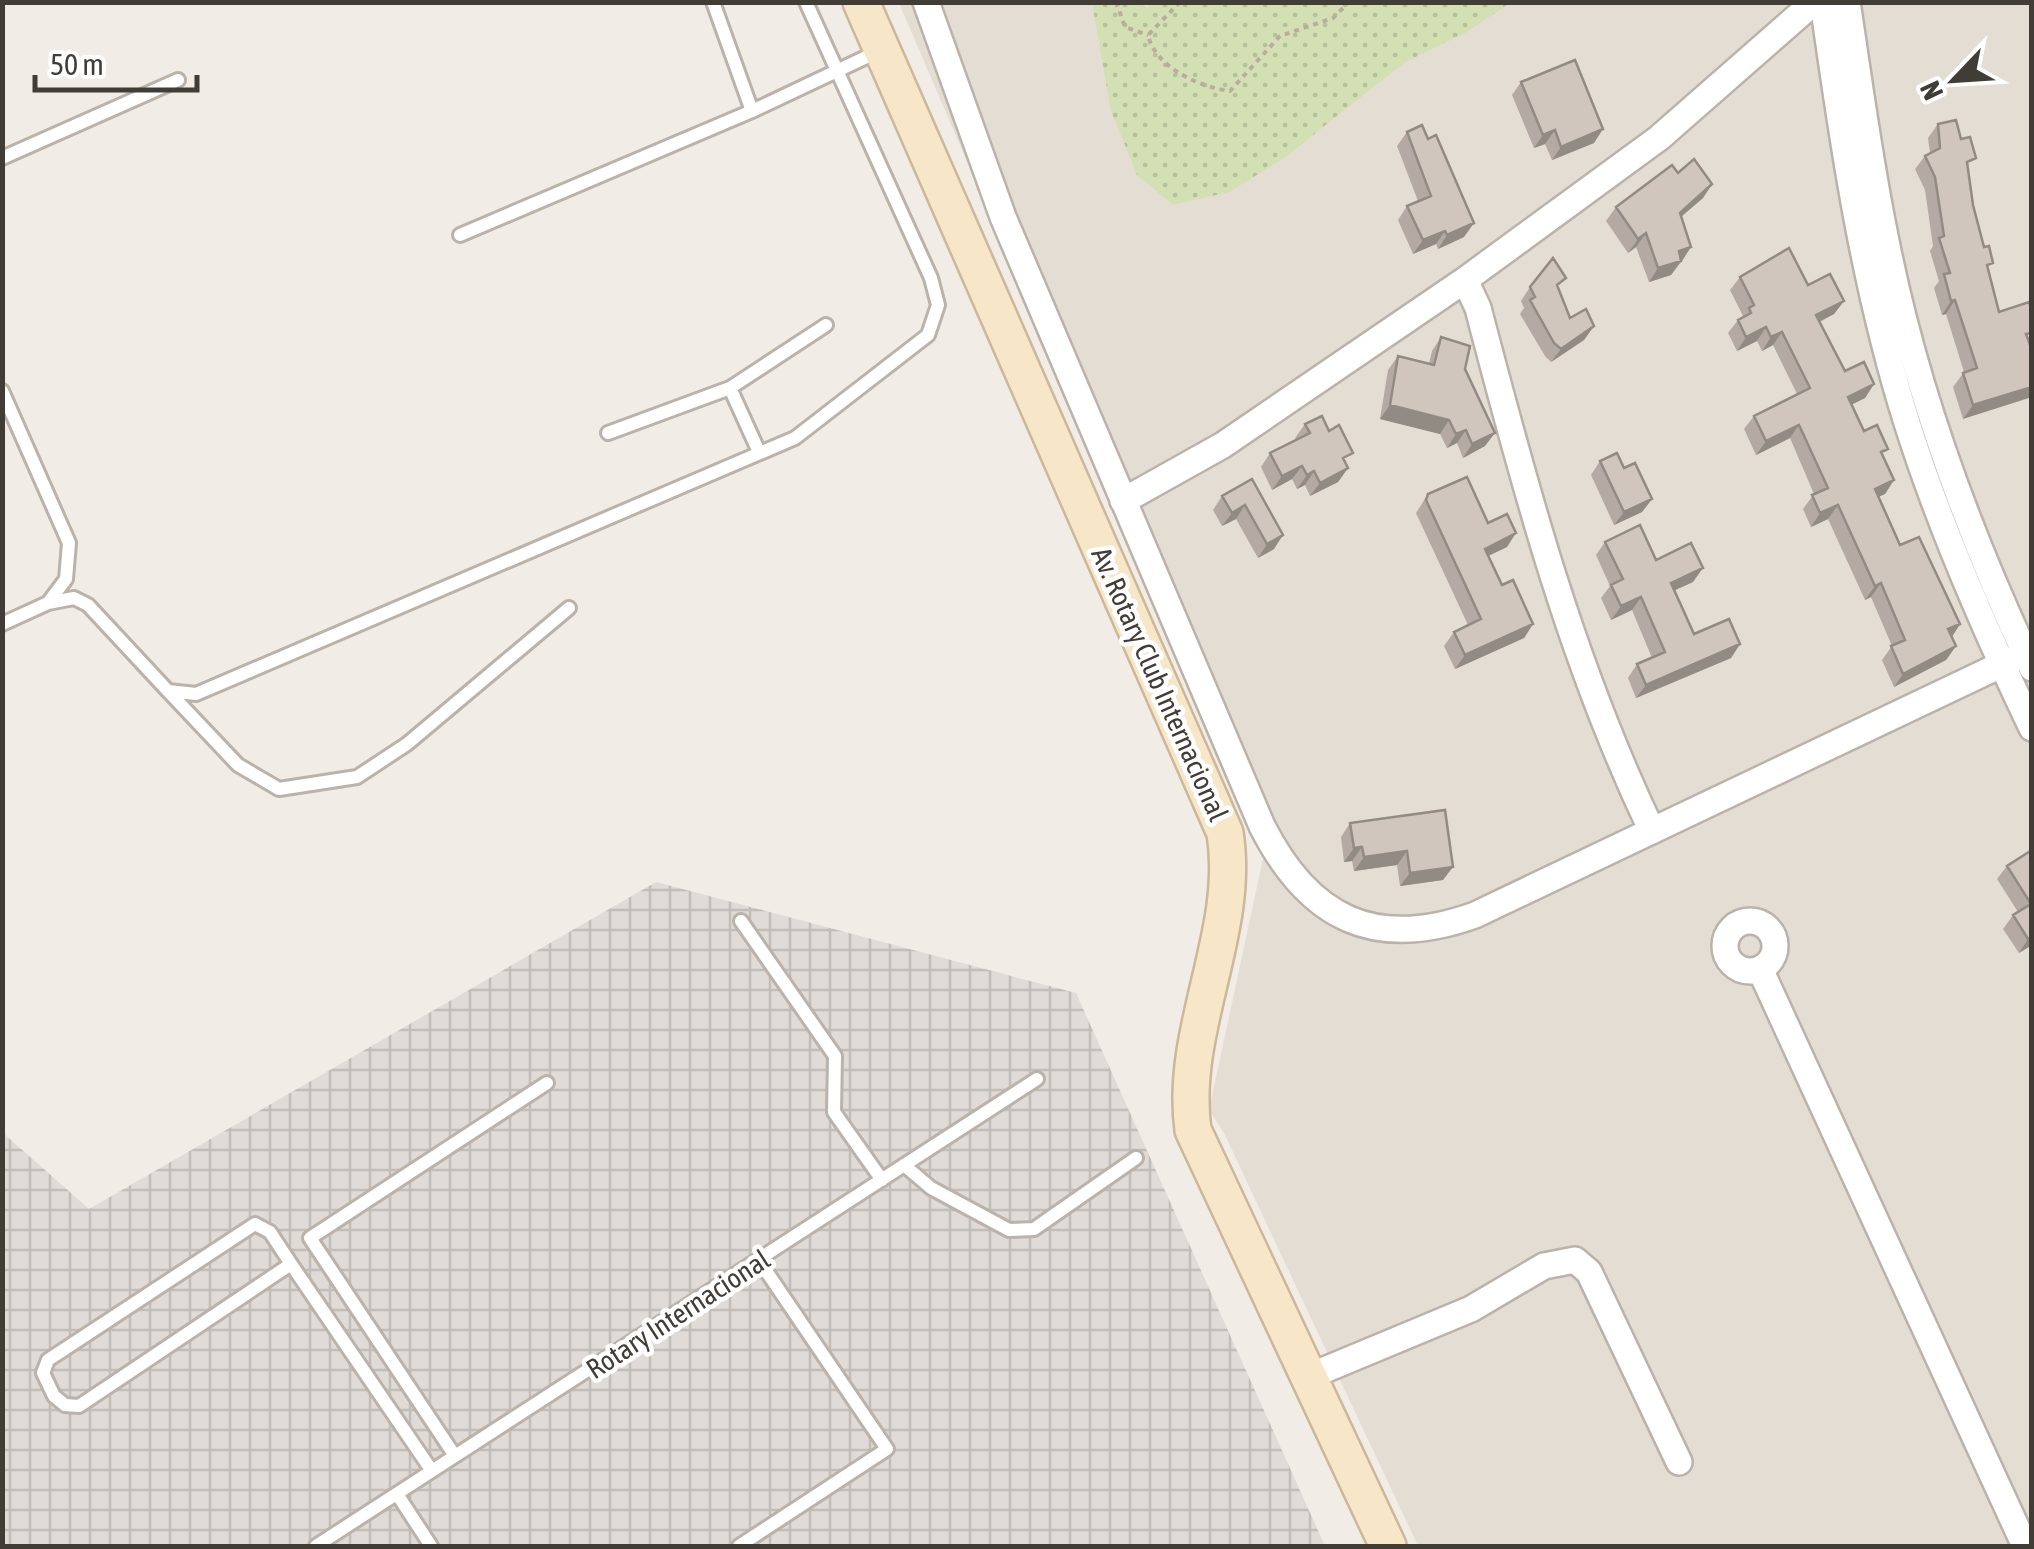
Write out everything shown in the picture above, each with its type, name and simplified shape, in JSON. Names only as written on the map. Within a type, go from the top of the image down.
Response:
[{"type":"main road","name":"Av. Rotary Club Internacional","points":[[861,2],[1226,833],[1229,878],[1192,1079],[1194,1130],[1388,1546]]},
{"type":"street","points":[[926,2],[988,180],[1262,826],[1294,879],[1329,910],[1367,926],[1391,930],[1439,928],[2022,659]]},
{"type":"street","points":[[1123,501],[1223,445],[1466,280],[1659,138],[1814,2]]},
{"type":"street","points":[[1823,2],[1844,153],[1886,346],[1930,494],[2022,659]]},
{"type":"street","points":[[1847,2],[1885,238],[1909,340],[1966,521],[2022,659],[2032,728]]},
{"type":"street","points":[[1466,280],[1478,308],[1550,576],[1652,832]]},
{"type":"street","points":[[1760,968],[2025,1546]]},
{"type":"street","points":[[1310,1376],[1471,1310],[1544,1266],[1576,1260],[1589,1272],[1679,1462]]},
{"type":"lane","points":[[714,2],[752,111]]},
{"type":"lane","points":[[168,691],[196,694],[795,438],[906,356],[928,335],[938,306],[931,278],[806,2]]},
{"type":"lane","points":[[460,235],[752,111],[881,50]]},
{"type":"lane","points":[[2,158],[178,80]]},
{"type":"lane","points":[[608,433],[730,388],[826,325]]},
{"type":"lane","points":[[730,388],[759,452]]},
{"type":"lane","points":[[2,391],[69,543],[66,579],[48,603]]},
{"type":"lane","points":[[2,624],[48,603],[74,598],[88,604],[238,765],[279,789],[357,778],[406,744],[569,608]]},
{"type":"lane","points":[[742,922],[835,1056],[834,1112],[882,1180]]},
{"type":"lane","name":"Rotary Internacional","points":[[316,1546],[760,1262],[1037,1079]]},
{"type":"lane","points":[[455,1456],[310,1238],[547,1083]]},
{"type":"lane","points":[[904,1165],[931,1188],[1009,1230],[1020,1232],[1034,1230],[1136,1158]]},
{"type":"lane","points":[[291,1264],[78,1406],[65,1404],[47,1384],[43,1373],[48,1360],[255,1224],[270,1232],[432,1472]]},
{"type":"lane","points":[[739,1546],[887,1449],[760,1262]]},
{"type":"lane","points":[[397,1494],[431,1546]]},
{"type":"path","points":[[1116,2],[1125,27],[1148,35]]},
{"type":"path","points":[[1148,35],[1180,2]]},
{"type":"path","points":[[1148,35],[1151,48],[1188,78],[1210,88],[1230,91],[1280,36],[1332,18],[1349,2]]},
{"type":"shaded area","points":[[899,3],[2031,3],[2031,1546],[1418,1546],[1224,1133],[1209,1110],[1264,854]]},
{"type":"shaded area","points":[[656,882],[1076,993],[1325,1546],[3,1546],[2,1132],[89,1209]]},
{"type":"green space","points":[[1154,2],[1510,3],[1465,33],[1405,62],[1283,159],[1229,192],[1173,205],[1137,175],[1111,111],[1092,3],[1138,3],[1147,8]]},
{"type":"building","points":[[1575,60],[1603,129],[1561,147],[1555,130],[1543,135],[1521,82]]},
{"type":"building","points":[[1956,120],[1961,139],[1970,137],[1976,158],[1967,162],[1973,205],[1984,247],[1989,246],[1993,263],[1987,265],[1999,312],[2029,302],[2032,311],[2032,333],[2026,334],[2032,350],[2032,387],[1973,405],[1963,373],[1977,368],[1944,274],[1950,273],[1939,238],[1944,236],[1935,177],[1925,156],[1940,148],[1938,124]]},
{"type":"building","points":[[1422,125],[1428,139],[1436,135],[1474,223],[1423,240],[1407,206],[1431,196],[1407,132]]},
{"type":"building","points":[[1694,159],[1712,184],[1680,213],[1691,247],[1679,251],[1681,261],[1658,268],[1646,233],[1638,239],[1616,207],[1672,165],[1678,173]]},
{"type":"building","points":[[1789,248],[1808,285],[1830,274],[1844,301],[1816,315],[1845,371],[1864,362],[1874,384],[1848,397],[1864,431],[1877,425],[1888,449],[1881,452],[1894,480],[1875,489],[1900,545],[1919,537],[1960,624],[1948,629],[1956,646],[1903,674],[1891,646],[1905,640],[1881,583],[1875,586],[1838,505],[1820,513],[1812,495],[1828,488],[1799,425],[1766,441],[1754,416],[1810,388],[1782,332],[1771,337],[1766,327],[1746,337],[1738,320],[1751,313],[1749,308],[1754,305],[1740,277]]},
{"type":"building","points":[[1553,258],[1566,278],[1557,285],[1570,318],[1586,309],[1594,326],[1561,349],[1530,300],[1535,297],[1530,287]]},
{"type":"building","points":[[1441,337],[1470,346],[1465,369],[1495,433],[1472,444],[1466,430],[1456,434],[1449,420],[1390,405],[1398,356],[1434,365]]},
{"type":"building","points":[[1322,416],[1329,431],[1339,425],[1353,453],[1343,458],[1348,468],[1320,483],[1314,471],[1307,475],[1302,466],[1282,476],[1270,453],[1310,433],[1305,424]]},
{"type":"building","points":[[1617,453],[1624,468],[1635,463],[1652,499],[1624,512],[1600,461]]},
{"type":"building","points":[[1467,477],[1488,523],[1507,514],[1516,533],[1485,549],[1502,585],[1513,580],[1533,624],[1465,655],[1454,632],[1481,619],[1426,500],[1428,494]]},
{"type":"building","points":[[1252,479],[1283,535],[1267,544],[1245,505],[1232,513],[1222,496]]},
{"type":"building","points":[[1640,525],[1656,560],[1691,543],[1703,568],[1671,583],[1694,634],[1729,619],[1740,644],[1646,685],[1637,664],[1665,652],[1641,597],[1621,606],[1611,585],[1623,579],[1605,542]]},
{"type":"building","points":[[1445,810],[1453,867],[1410,873],[1407,851],[1364,857],[1362,847],[1354,848],[1350,823]]},
{"type":"building","points":[[2032,850],[2032,937],[2028,939],[2013,915],[2031,904],[2007,866]]}]
